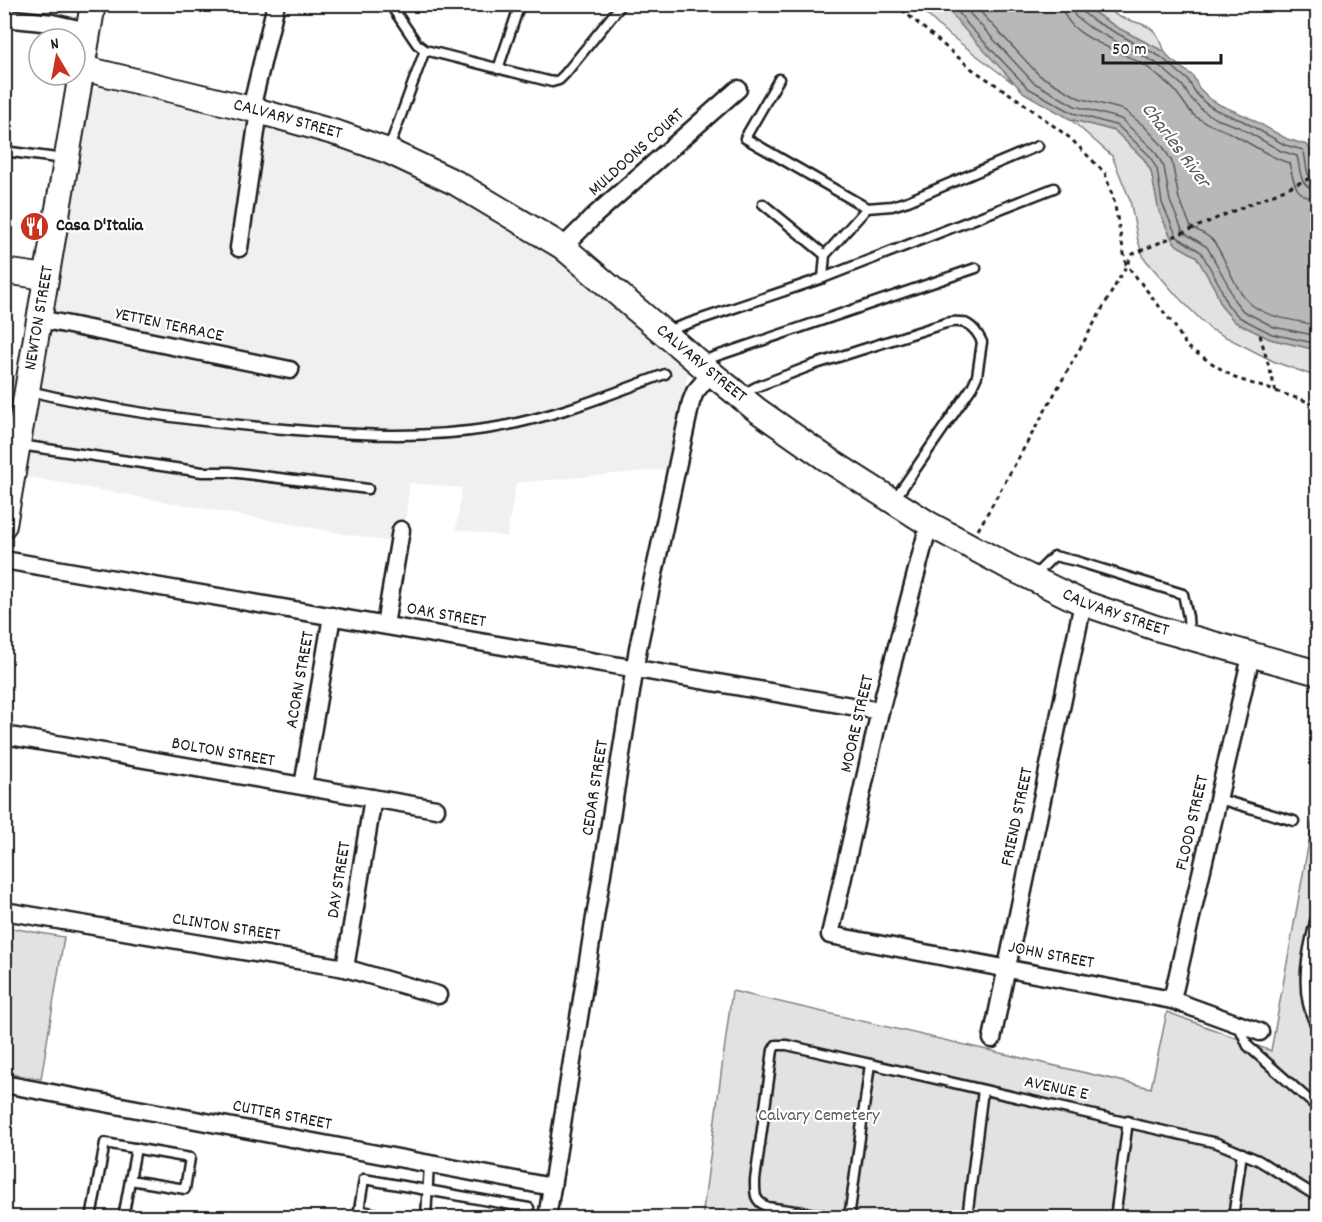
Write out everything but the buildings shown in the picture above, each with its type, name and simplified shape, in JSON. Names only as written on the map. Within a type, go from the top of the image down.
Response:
[{"type":"street","name":"NEWTON STREET","points":[[87,37],[93,4]]},
{"type":"street","points":[[239,248],[255,110],[276,4]]},
{"type":"street","points":[[4,18],[52,23],[88,31]]},
{"type":"street","name":"CALVARY STREET","points":[[87,70],[255,110],[340,134],[388,151],[479,195],[563,247],[740,396],[827,459],[929,524],[1083,603],[1189,638],[1317,674]]},
{"type":"street","name":"NEWTON STREET","points":[[4,525],[12,443],[29,391],[46,276],[79,87]]},
{"type":"street","name":"MULDOONS COURT","points":[[563,247],[595,215],[738,89]]},
{"type":"street","points":[[4,271],[46,276]]},
{"type":"street","name":"YETTEN TERRACE","points":[[39,319],[290,370]]},
{"type":"street","name":"CEDAR STREET","points":[[547,1218],[634,668],[648,594],[691,402],[704,368]]},
{"type":"street","name":"MOORE STREET","points":[[830,935],[880,711],[929,524]]},
{"type":"street","points":[[385,625],[401,530]]},
{"type":"street","name":"OAK STREET","points":[[4,560],[880,711]]},
{"type":"street","name":"FRIEND STREET","points":[[992,1039],[1083,603]]},
{"type":"street","name":"ACORN STREET","points":[[303,786],[332,616]]},
{"type":"street","name":"FLOOD STREET","points":[[1172,1000],[1251,656]]},
{"type":"street","name":"BOLTON STREET","points":[[4,735],[436,808]]},
{"type":"street","name":"DAY STREET","points":[[345,968],[373,798]]},
{"type":"street","name":"CLINTON STREET","points":[[4,911],[345,968],[438,995]]},
{"type":"street","name":"JOHN STREET","points":[[830,935],[1172,1000],[1260,1032]]},
{"type":"street","name":"CUTTER STREET","points":[[4,1084],[552,1187]]},
{"type":"lane","points":[[390,4],[417,44],[425,50],[545,81],[558,80],[621,4]]},
{"type":"lane","points":[[498,69],[520,4]]},
{"type":"lane","points":[[388,151],[425,50]]},
{"type":"lane","points":[[778,79],[746,138],[867,208],[900,204],[1038,146]]},
{"type":"lane","points":[[4,151],[67,159]]},
{"type":"lane","points":[[663,332],[823,278],[1054,188]]},
{"type":"lane","points":[[763,204],[825,255]]},
{"type":"lane","points":[[823,278],[825,255],[867,208]]},
{"type":"lane","points":[[704,368],[976,268]]},
{"type":"lane","points":[[740,396],[756,387],[813,364],[946,323],[966,322],[972,326],[982,342],[977,376],[972,387],[893,502]]},
{"type":"lane","points":[[29,391],[190,421],[380,436],[438,435],[493,428],[540,417],[665,374]]},
{"type":"lane","points":[[12,443],[202,472],[230,472],[368,489]]},
{"type":"lane","points":[[1031,578],[1054,556],[1183,594],[1188,617],[1189,638]]},
{"type":"lane","points":[[1219,799],[1294,821]]},
{"type":"lane","points":[[1317,910],[1304,985],[1307,1005],[1317,1029]]},
{"type":"lane","points":[[1238,1024],[1248,1046],[1317,1108]]},
{"type":"lane","name":"AVENUE E","points":[[844,1218],[767,1207],[755,1198],[772,1050],[776,1045],[787,1045],[1217,1143],[1242,1152],[1284,1174],[1317,1197]]},
{"type":"lane","points":[[849,1218],[870,1064]]},
{"type":"lane","points":[[967,1218],[983,1090]]},
{"type":"lane","points":[[1115,1218],[1128,1121]]},
{"type":"lane","points":[[91,1218],[105,1143],[190,1158],[185,1189],[130,1180]]},
{"type":"lane","points":[[123,1218],[136,1148]]},
{"type":"lane","points":[[1233,1218],[1242,1152]]},
{"type":"lane","points":[[426,1218],[429,1164]]},
{"type":"lane","points":[[394,1218],[359,1210],[364,1179],[528,1208],[527,1218]]},
{"type":"path","points":[[895,4],[972,69],[1070,138],[1105,173],[1114,201],[1126,264],[1174,325],[1187,347],[1235,378],[1317,405]]},
{"type":"path","points":[[1317,125],[1315,134],[1317,150]]},
{"type":"path","points":[[976,534],[1126,264],[1137,252],[1317,175]]},
{"type":"path","points":[[1260,335],[1276,392]]},
{"type":"shaded area","points":[[102,86],[237,115],[361,150],[455,192],[586,276],[689,367],[668,469],[516,483],[507,537],[456,529],[462,488],[410,483],[402,544],[22,476],[89,92]]},
{"type":"green space","points":[[1103,4],[1118,16],[1148,27],[1157,35],[1165,52],[1118,28],[1082,5]]},
{"type":"green space","points":[[917,5],[944,5],[1000,65],[1013,83],[943,30]]},
{"type":"green space","points":[[1070,119],[1115,131],[1144,159],[1151,171],[1159,211],[1173,241],[1196,256],[1215,289],[1222,307],[1235,322],[1270,339],[1317,350],[1317,377],[1275,362],[1210,329],[1178,297],[1144,258],[1138,241],[1130,200],[1112,156]]},
{"type":"green space","points":[[5,374],[13,377],[4,423]]},
{"type":"green space","name":"Calvary Cemetery","points":[[1317,797],[1317,1217],[702,1218],[732,991],[1151,1088],[1167,1012],[1271,1051]]},
{"type":"green space","points":[[5,927],[64,937],[41,1079],[5,1073]]},
{"type":"water","name":"Charles River","points":[[944,5],[1082,5],[1118,28],[1165,52],[1170,59],[1193,76],[1199,88],[1210,99],[1287,139],[1307,145],[1311,150],[1318,188],[1317,350],[1270,339],[1235,322],[1222,307],[1215,289],[1196,256],[1173,241],[1159,211],[1151,171],[1144,159],[1115,131],[1070,119],[1024,93]]},
{"type":"place","name":"Casa D'Italia","points":[[35,226]]}]
